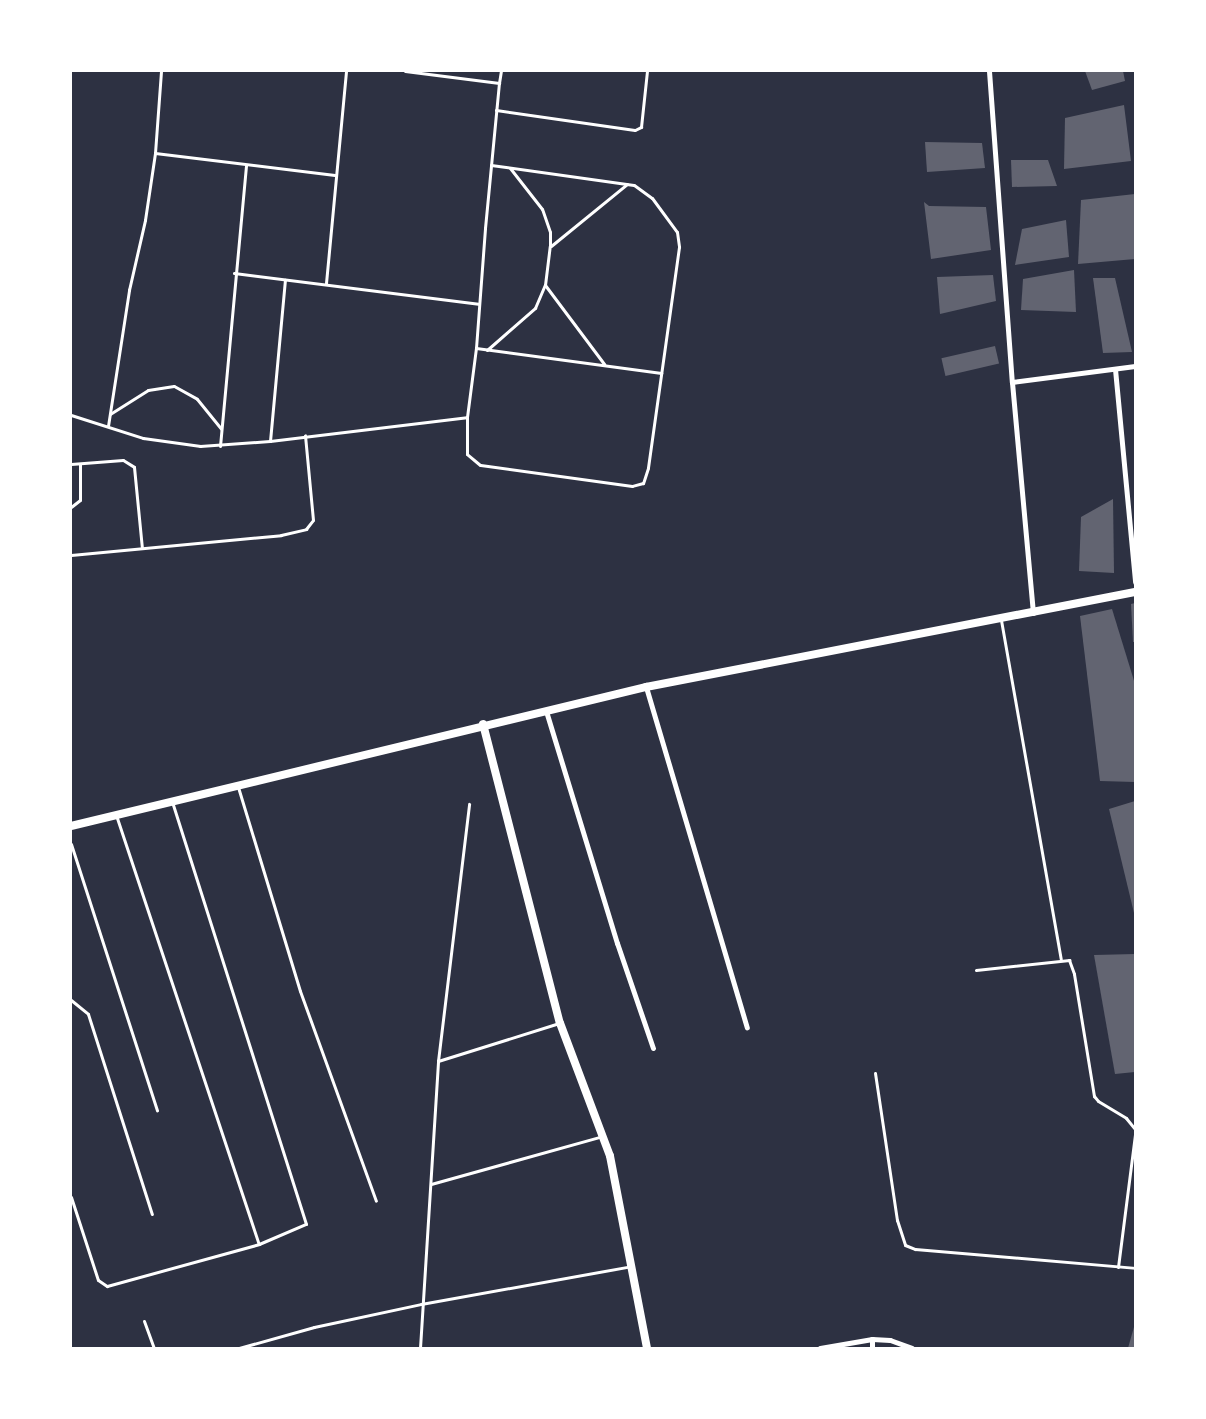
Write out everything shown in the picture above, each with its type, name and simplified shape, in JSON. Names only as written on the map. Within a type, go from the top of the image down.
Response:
[{"type":"street","points":[[989,71],[1012,382],[1033,613]]},
{"type":"street","points":[[1012,382],[1135,366]]},
{"type":"street","points":[[1115,369],[1135,582]]},
{"type":"street","points":[[71,826],[483,724],[646,687],[1135,592]]},
{"type":"street","points":[[646,687],[747,1028]]},
{"type":"street","points":[[546,711],[616,943],[653,1048]]},
{"type":"street","points":[[483,724],[560,1023],[604,1136],[632,1266],[647,1348]]},
{"type":"street","points":[[872,1339],[872,1348]]},
{"type":"street","points":[[820,1348],[872,1339],[912,1348]]},
{"type":"lane","points":[[108,426],[155,153],[161,71]]},
{"type":"lane","points":[[326,283],[346,71]]},
{"type":"lane","points":[[405,71],[434,73],[499,83]]},
{"type":"lane","points":[[491,165],[627,184],[643,189],[673,224],[679,239],[646,478],[638,485],[480,466],[467,454],[467,417],[476,348],[478,304],[496,110],[501,71]]},
{"type":"lane","points":[[496,110],[635,130],[641,127],[647,71]]},
{"type":"lane","points":[[155,153],[335,175]]},
{"type":"lane","points":[[220,446],[234,273],[246,165]]},
{"type":"lane","points":[[487,350],[529,317],[545,285],[550,246],[550,232],[542,210],[509,167]]},
{"type":"lane","points":[[550,246],[627,184]]},
{"type":"lane","points":[[234,273],[326,283],[478,304]]},
{"type":"lane","points":[[270,441],[285,280]]},
{"type":"lane","points":[[545,285],[605,365]]},
{"type":"lane","points":[[476,348],[661,373]]},
{"type":"lane","points":[[110,414],[148,390],[174,386],[197,399],[221,429]]},
{"type":"lane","points":[[71,416],[178,444],[220,446],[467,417]]},
{"type":"lane","points":[[71,555],[281,535],[306,529],[313,520],[306,435]]},
{"type":"lane","points":[[71,464],[123,460],[134,466],[142,548]]},
{"type":"lane","points":[[71,507],[80,500],[80,464]]},
{"type":"lane","points":[[1001,619],[1061,959]]},
{"type":"lane","points":[[237,786],[300,991],[376,1201]]},
{"type":"lane","points":[[71,1198],[98,1280],[107,1286],[258,1244],[295,1231],[306,1224],[306,1219],[172,802]]},
{"type":"lane","points":[[420,1348],[421,1304],[431,1184],[438,1061],[469,804]]},
{"type":"lane","points":[[116,815],[258,1244]]},
{"type":"lane","points":[[71,844],[157,1110]]},
{"type":"lane","points":[[976,970],[1061,959],[1069,960],[1072,966],[1094,1096],[1130,1121],[1135,1129]]},
{"type":"lane","points":[[71,1000],[88,1014],[152,1214]]},
{"type":"lane","points":[[438,1061],[560,1023]]},
{"type":"lane","points":[[875,1073],[897,1220],[905,1245],[915,1249],[1135,1268]]},
{"type":"lane","points":[[1118,1266],[1135,1134]]},
{"type":"lane","points":[[431,1184],[604,1136]]},
{"type":"lane","points":[[239,1348],[314,1327],[421,1304],[632,1266]]},
{"type":"lane","points":[[144,1321],[154,1348]]},
{"type":"building","points":[[1085,71],[1123,71],[1125,81],[1092,90]]},
{"type":"building","points":[[1124,105],[1131,161],[1064,169],[1065,118]]},
{"type":"building","points":[[925,142],[982,143],[985,168],[927,172]]},
{"type":"building","points":[[1011,160],[1048,160],[1057,186],[1012,187]]},
{"type":"building","points":[[1135,194],[1135,259],[1078,264],[1081,200]]},
{"type":"building","points":[[924,202],[929,206],[986,207],[991,250],[931,259]]},
{"type":"building","points":[[1066,220],[1069,257],[1015,265],[1022,229]]},
{"type":"building","points":[[1074,270],[1076,312],[1021,310],[1023,279]]},
{"type":"building","points":[[993,275],[996,301],[940,314],[937,277]]},
{"type":"building","points":[[1093,278],[1115,278],[1132,352],[1103,353]]},
{"type":"building","points":[[995,346],[999,364],[945,376],[941,358]]},
{"type":"building","points":[[1113,499],[1114,573],[1079,571],[1081,517]]},
{"type":"building","points":[[1135,603],[1135,642],[1133,642],[1131,604]]},
{"type":"building","points":[[1112,609],[1135,684],[1135,782],[1100,781],[1080,616]]},
{"type":"building","points":[[1135,801],[1135,913],[1134,913],[1109,809]]},
{"type":"building","points":[[1135,954],[1135,1072],[1115,1074],[1094,955]]},
{"type":"building","points":[[1134,1327],[1135,1348],[1128,1348]]}]
